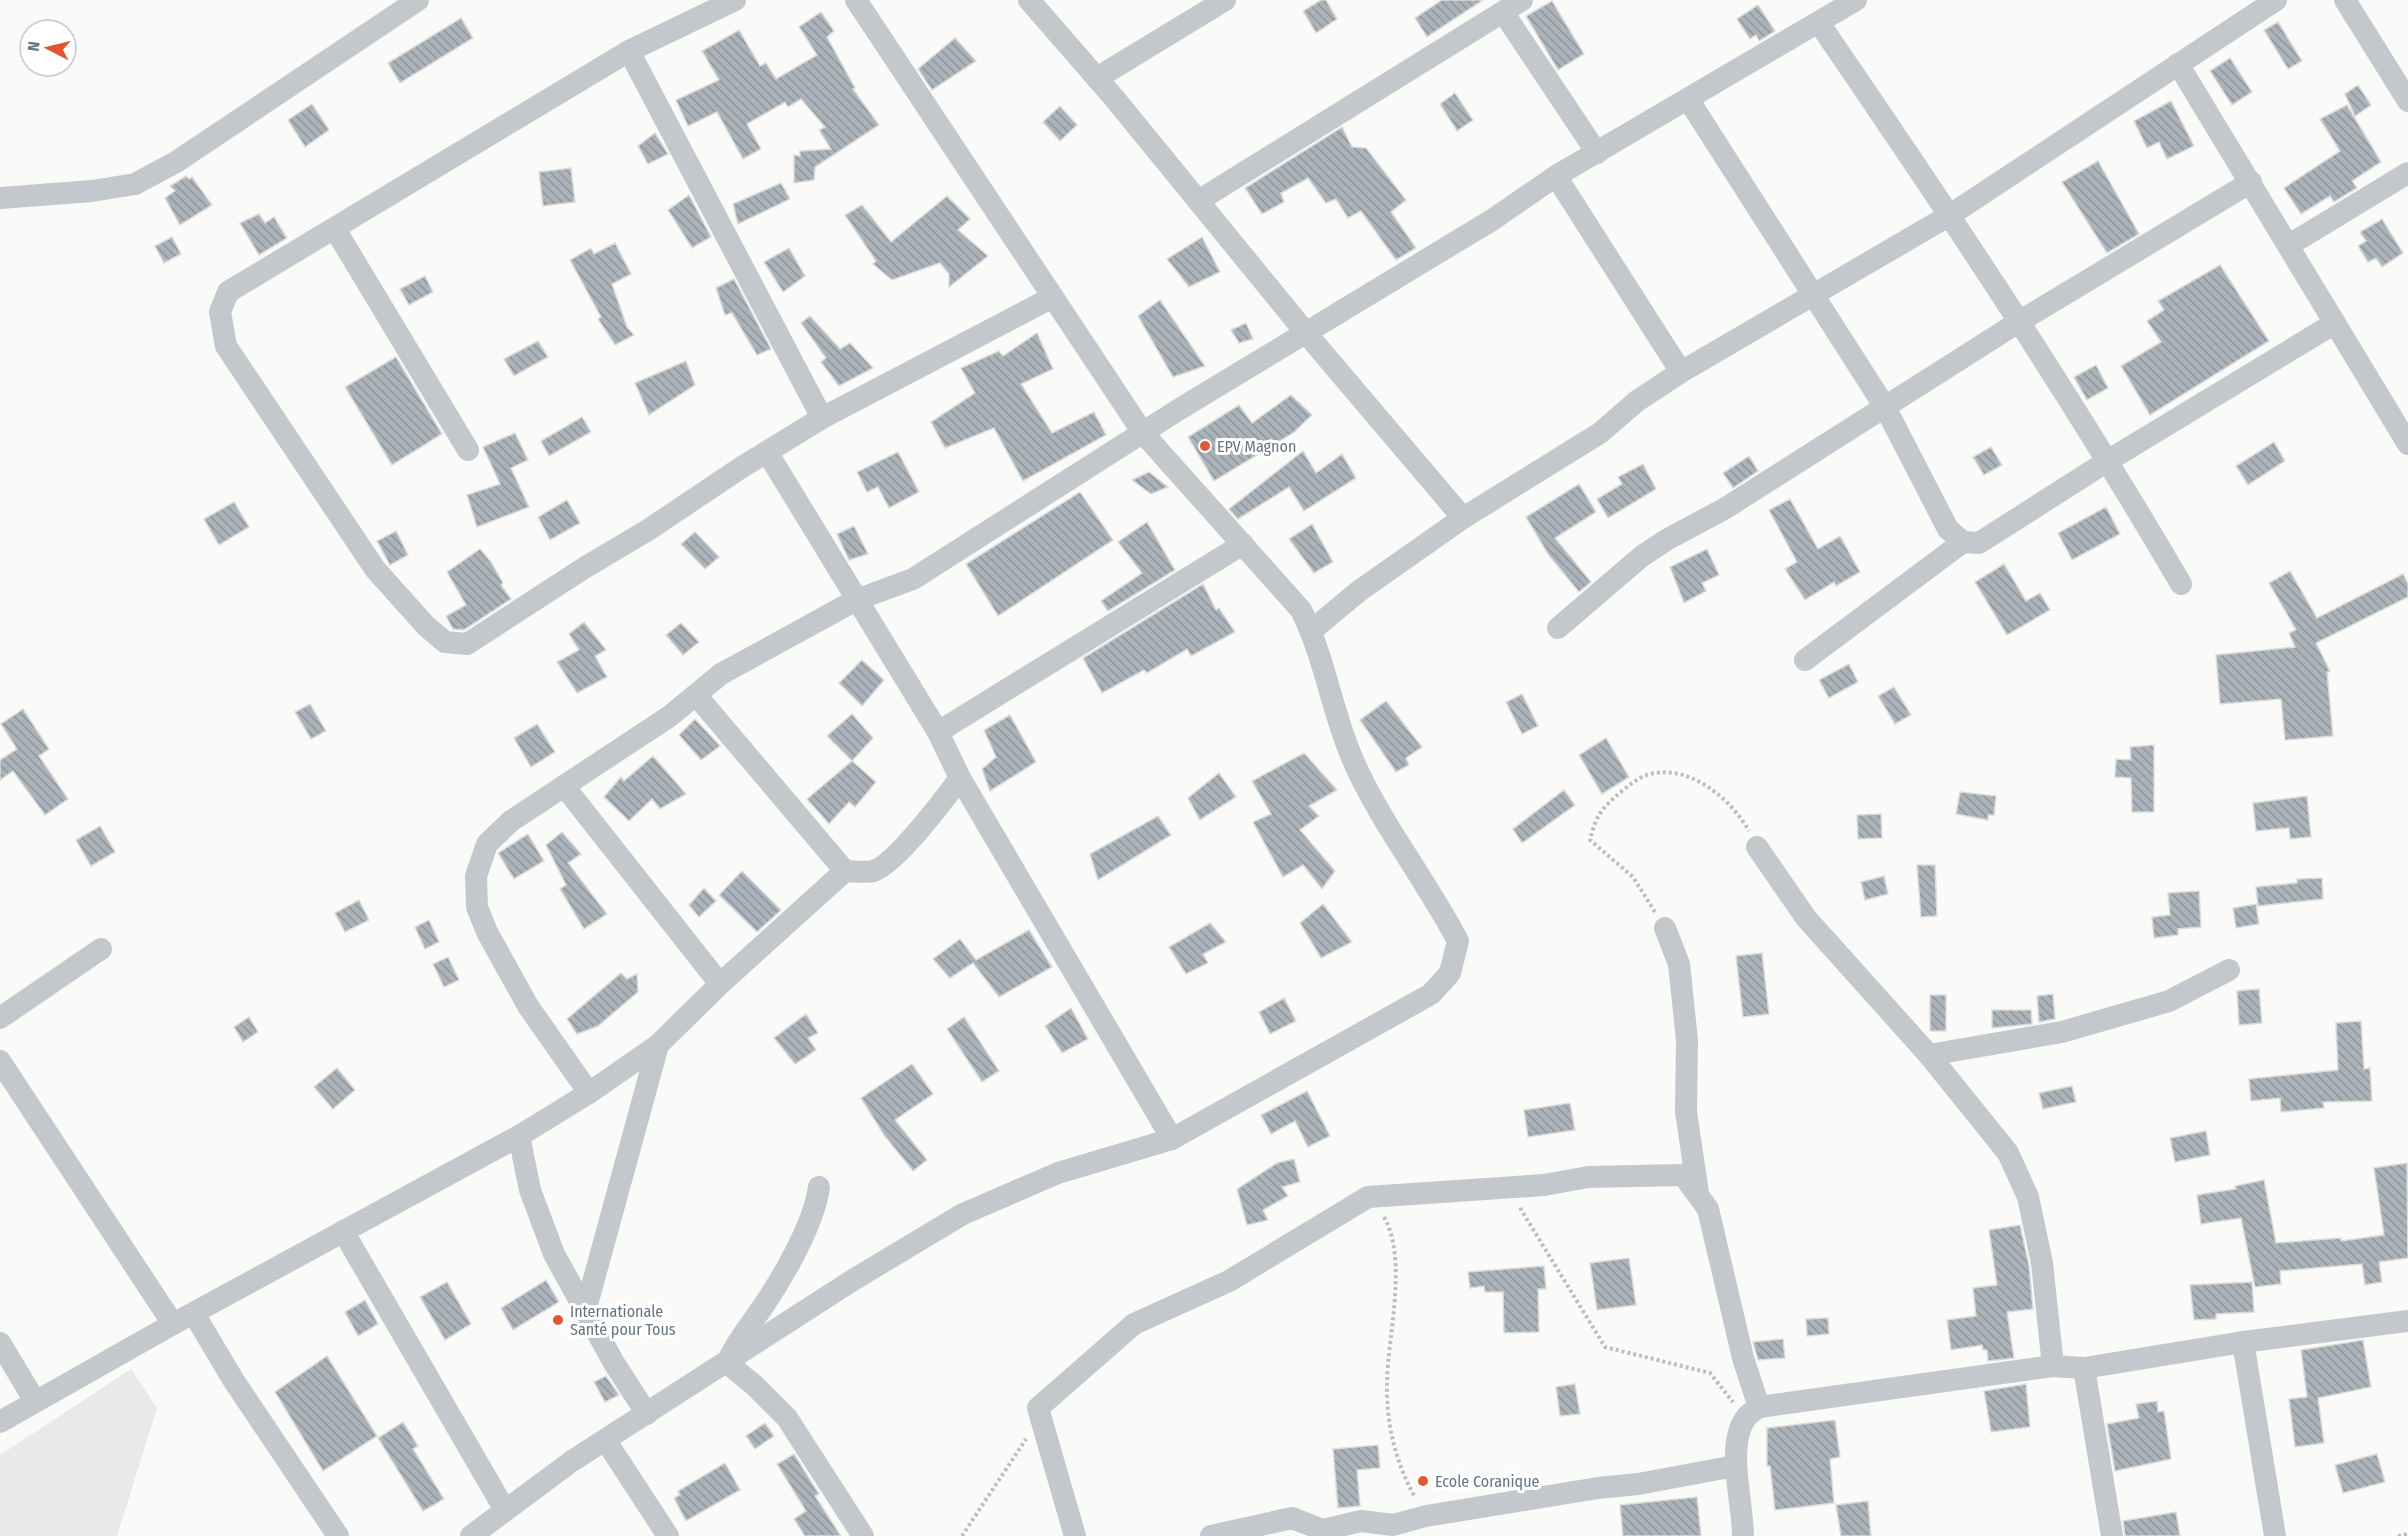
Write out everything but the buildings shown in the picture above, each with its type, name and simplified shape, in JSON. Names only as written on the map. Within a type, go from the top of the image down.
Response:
[{"type":"street","points":[[0,198],[92,191],[135,184],[176,162],[418,0]]},
{"type":"street","points":[[735,0],[629,51],[228,292],[220,312],[226,346],[375,569],[426,626],[445,642],[467,644],[822,418],[1053,297]]},
{"type":"street","points":[[471,1536],[572,1461],[727,1364],[853,1280],[963,1214],[1058,1173],[1173,1139],[1431,994],[1450,974],[1458,940],[1434,896],[1394,834],[1350,753],[1311,631],[1301,610],[1143,433],[856,0]]},
{"type":"street","points":[[1029,0],[1097,78],[1306,333],[1463,518]]},
{"type":"street","points":[[1097,78],[1225,0]]},
{"type":"street","points":[[1198,201],[1522,0]]},
{"type":"street","points":[[589,1093],[528,1006],[487,932],[477,907],[476,876],[487,844],[511,821],[670,716],[721,674],[856,600],[912,579],[1143,433],[1492,220],[1556,176],[1856,0]]},
{"type":"street","points":[[1311,631],[1359,591],[1463,518],[1600,433],[1637,401],[1681,372],[1815,296],[1950,215],[2276,0]]},
{"type":"street","points":[[2345,0],[2408,101]]},
{"type":"street","points":[[1503,12],[1597,153]]},
{"type":"street","points":[[1819,23],[1950,215],[2017,323],[2109,460],[2181,584]]},
{"type":"street","points":[[629,51],[822,418]]},
{"type":"street","points":[[2178,64],[2408,444]]},
{"type":"street","points":[[1688,99],[1885,407],[1948,529],[1963,542],[1979,543],[2109,460],[2335,323]]},
{"type":"street","points":[[2289,245],[2408,173]]},
{"type":"street","points":[[1556,176],[1681,372]]},
{"type":"street","points":[[1558,628],[1642,556],[1724,509],[2017,323],[2251,182]]},
{"type":"street","points":[[335,229],[468,450]]},
{"type":"street","points":[[767,452],[938,732],[960,778],[1173,1139]]},
{"type":"street","points":[[1805,660],[1963,542]]},
{"type":"street","points":[[938,732],[1243,544]]},
{"type":"street","points":[[696,694],[845,871]]},
{"type":"street","points":[[0,1422],[173,1324],[519,1137],[589,1093],[658,1045],[720,984],[845,871],[873,871],[882,866],[912,838],[960,778]]},
{"type":"street","points":[[564,786],[720,984]]},
{"type":"street","points":[[1757,847],[1806,918],[1929,1055],[2008,1153],[2028,1197],[2042,1263],[2053,1366]]},
{"type":"street","points":[[1665,928],[1679,964],[1687,1040],[1686,1112],[1698,1193]]},
{"type":"street","points":[[0,1018],[101,949]]},
{"type":"street","points":[[1929,1055],[2061,1032],[2169,1001],[2229,970]]},
{"type":"street","points":[[586,1308],[658,1045]]},
{"type":"street","points":[[0,1061],[173,1324]]},
{"type":"street","points":[[519,1137],[530,1190],[554,1254],[615,1363],[647,1414]]},
{"type":"street","points":[[1075,1536],[1038,1408],[1134,1324],[1229,1281],[1368,1197],[1544,1185],[1588,1177],[1683,1175],[1708,1209],[1743,1358],[1752,1412],[1737,1440],[1735,1466],[1742,1499],[1743,1536]]},
{"type":"street","points":[[727,1364],[734,1346],[765,1303],[785,1269],[805,1228],[819,1187]]},
{"type":"street","points":[[343,1231],[505,1510]]},
{"type":"street","points":[[194,1314],[234,1381],[338,1536]]},
{"type":"street","points":[[1752,1412],[2053,1366],[2084,1368],[2243,1342],[2408,1321]]},
{"type":"street","points":[[2243,1342],[2275,1536]]},
{"type":"street","points":[[0,1343],[35,1401]]},
{"type":"street","points":[[727,1364],[754,1385],[787,1418],[863,1536]]},
{"type":"street","points":[[2084,1368],[2112,1536]]},
{"type":"street","points":[[606,1441],[668,1536]]},
{"type":"street","points":[[1211,1536],[1292,1518],[1323,1530],[1361,1521],[1393,1525],[1426,1516],[1598,1488],[1638,1484],[1735,1466]]},
{"type":"path","points":[[1665,928],[1633,877],[1590,840],[1596,815],[1614,798],[1638,778],[1652,773],[1690,777],[1714,790],[1738,812],[1757,847]]},
{"type":"path","points":[[1507,1187],[1605,1347],[1710,1373],[1752,1412]]},
{"type":"path","points":[[1368,1197],[1386,1220],[1396,1289],[1387,1380],[1388,1417],[1397,1458],[1426,1516]]},
{"type":"path","points":[[962,1536],[1027,1437],[1038,1408]]},
{"type":"path","points":[[2398,1536],[2408,1534]]},
{"type":"shaded area","points":[[131,1369],[157,1408],[117,1536],[0,1536],[0,1455]]},
{"type":"place","name":"EPV Magnon","points":[[1205,446]]},
{"type":"place","name":"Internationale Santé pour Tous","points":[[558,1320]]},
{"type":"place","name":"Ecole Coranique","points":[[1423,1481]]}]
